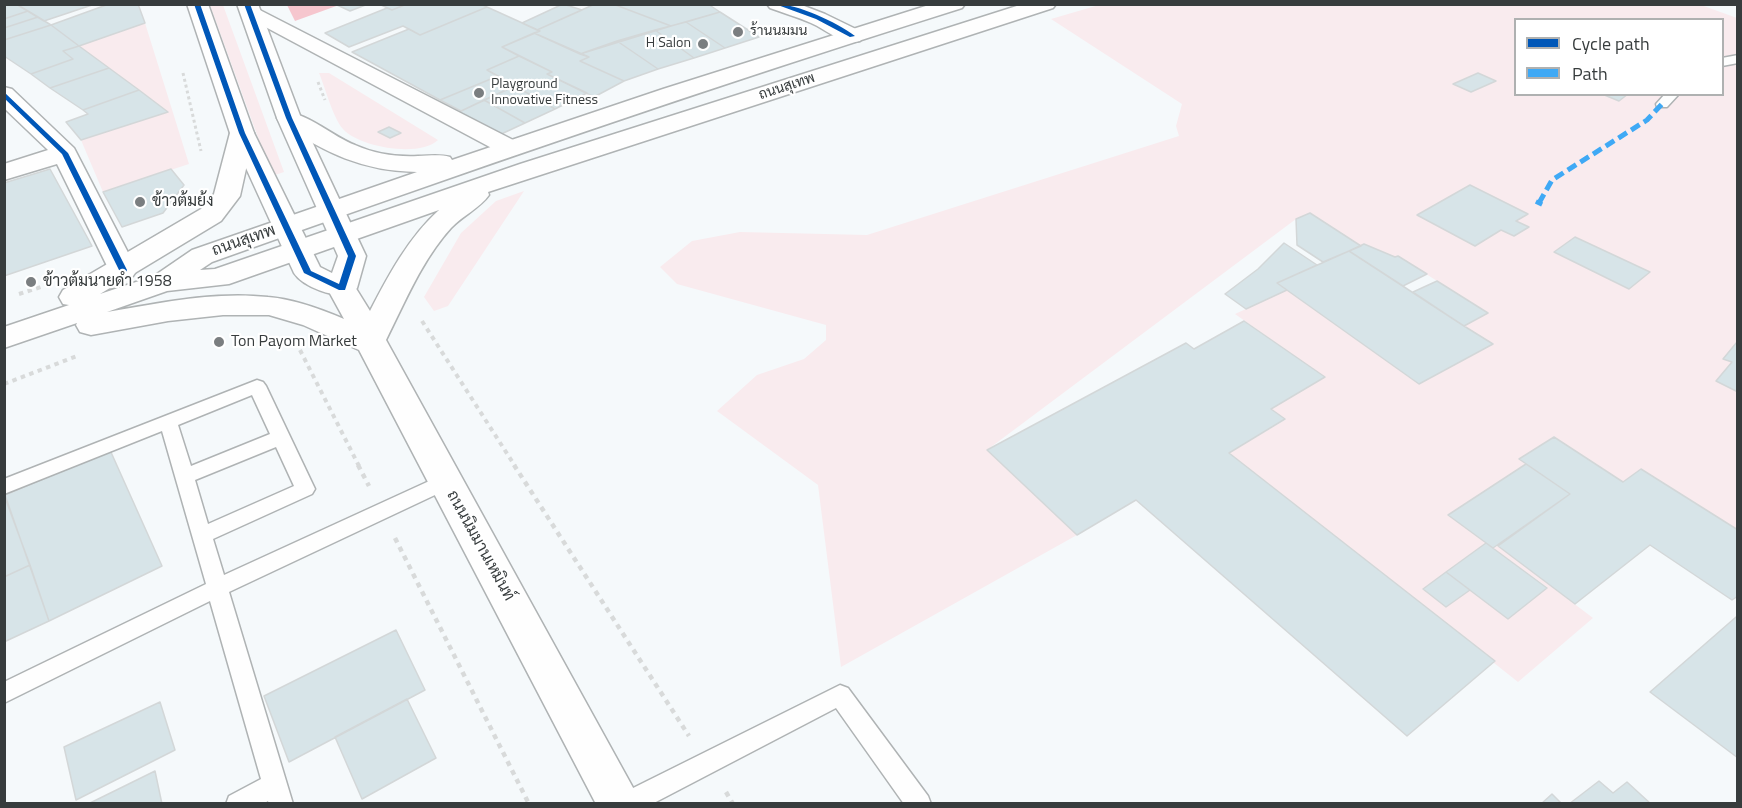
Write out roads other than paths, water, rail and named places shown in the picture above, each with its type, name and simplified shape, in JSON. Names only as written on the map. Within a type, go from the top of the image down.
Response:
[{"type":"main road","points":[[197,4],[242,133],[308,273],[342,288],[352,256],[289,118],[248,8]]},
{"type":"main road","name":"ถนนสุเทพ","points":[[505,150],[955,4]]},
{"type":"main road","name":"ถนนสุเทพ","points":[[529,169],[1046,4]]},
{"type":"main road","points":[[781,5],[818,18],[852,36]]},
{"type":"main road","points":[[248,8],[505,150]]},
{"type":"main road","points":[[4,94],[65,153],[123,270]]},
{"type":"main road","points":[[289,118],[329,144],[375,162],[438,163],[505,150]]},
{"type":"main road","points":[[4,338],[123,270],[212,215],[227,196],[242,133]]},
{"type":"main road","points":[[336,223],[505,150]]},
{"type":"main road","points":[[4,172],[65,153]]},
{"type":"main road","points":[[336,223],[529,169]]},
{"type":"main road","points":[[4,338],[168,311],[223,306],[269,306],[314,318],[369,342],[406,270],[429,238],[464,201],[529,169]]},
{"type":"main road","name":"ถนนสุเทพ","points":[[4,338],[164,282],[219,278],[292,238],[336,223]]},
{"type":"main road","name":"ถนนนิมมานเหมินท์","points":[[342,288],[369,342],[620,804]]},
{"type":"lane","points":[[1662,104],[1671,96]]},
{"type":"lane","points":[[4,487],[258,386],[305,489],[202,535]]},
{"type":"lane","points":[[168,422],[278,794],[238,804]]},
{"type":"lane","points":[[184,477],[281,437]]},
{"type":"lane","points":[[4,693],[217,588],[445,482]]},
{"type":"lane","points":[[626,804],[840,695],[920,804]]},
{"type":"place","name":"ร้านนมมน","points":[[738,32]]},
{"type":"place","name":"H Salon","points":[[703,44]]},
{"type":"place","name":"Playground Innovative Fitness","points":[[479,93]]},
{"type":"place","name":"ข้าวต้มย้ง","points":[[140,202]]},
{"type":"place","name":"ข้าวต้มนายดำ 1958","points":[[31,282]]},
{"type":"place","name":"Ton Payom Market","points":[[219,342]]}]
